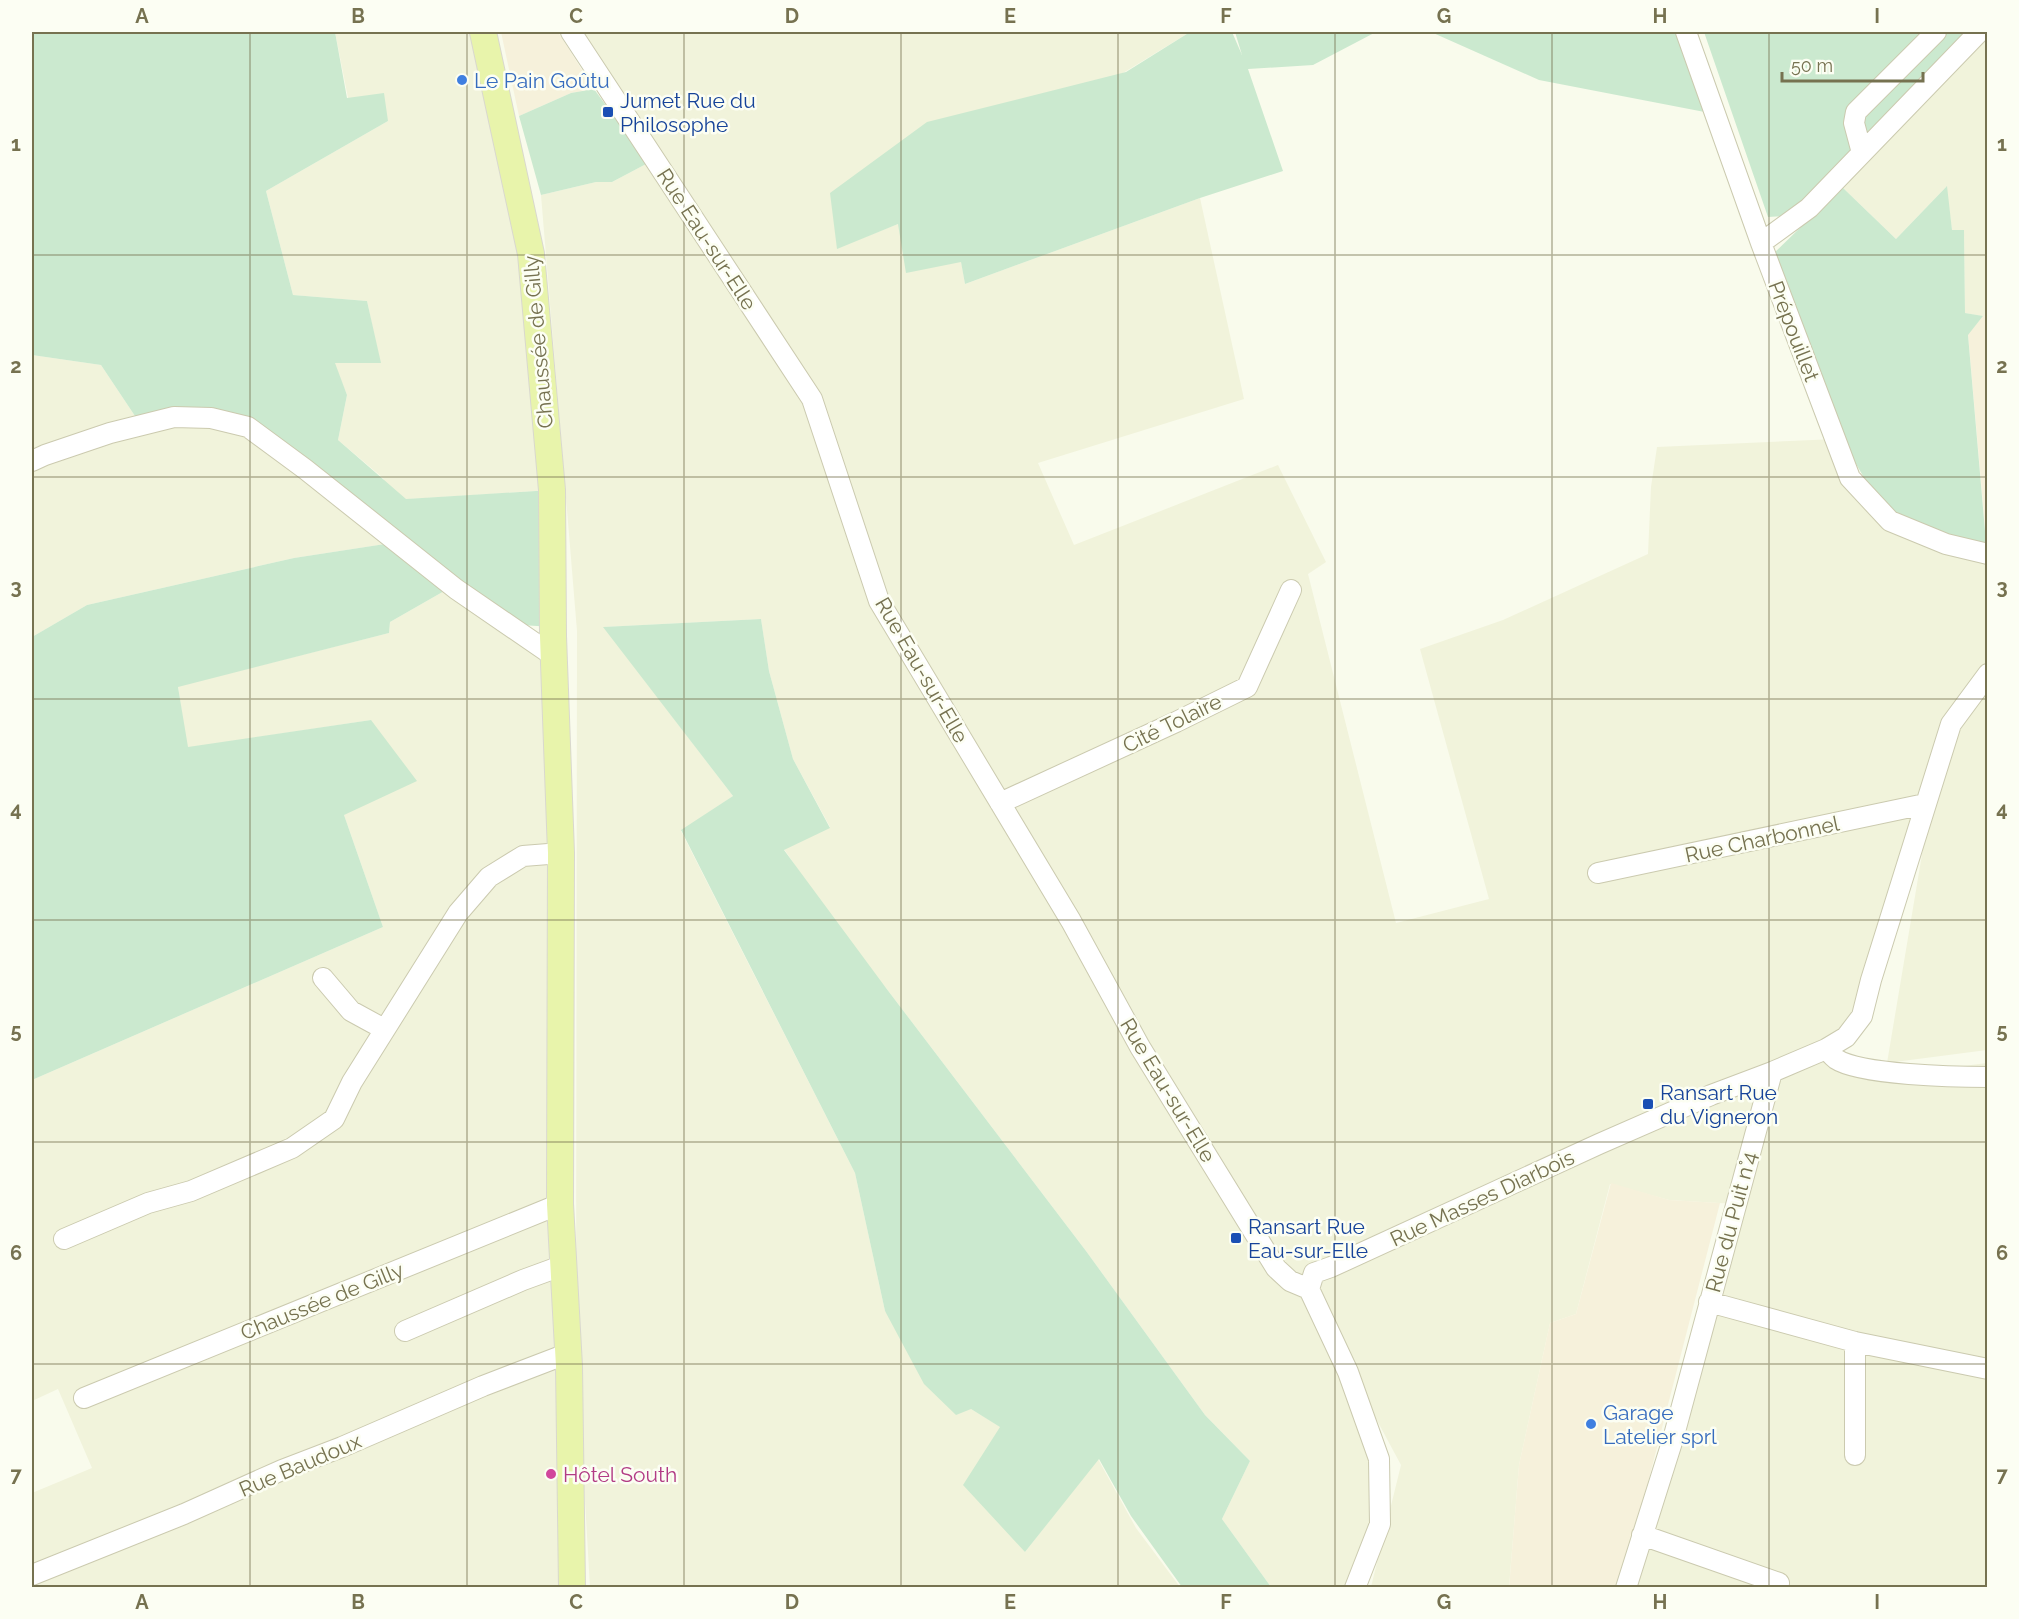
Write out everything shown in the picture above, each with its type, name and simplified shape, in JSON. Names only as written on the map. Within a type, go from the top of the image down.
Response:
[{"type":"main road","name":"Chaussée de Gilly","points":[[483,32],[531,254],[552,490],[561,853],[560,1204],[569,1353],[572,1587]]},
{"type":"street","name":"Rue Eau-sur-Elle","points":[[571,32],[812,399],[879,601],[1071,921],[1140,1047],[1276,1268],[1290,1281],[1309,1289]]},
{"type":"street","name":"Prépouillet","points":[[1686,32],[1761,243],[1850,478],[1890,521],[1946,544],[1988,554]]},
{"type":"street","points":[[1862,153],[1854,123],[1856,112],[1936,32]]},
{"type":"street","points":[[1761,243],[1809,208],[1971,34]]},
{"type":"street","points":[[32,461],[45,454],[110,433],[174,417],[211,418],[248,427],[456,589],[555,657]]},
{"type":"street","name":"Cité Tolaire","points":[[1000,803],[1176,722],[1246,687],[1291,590]]},
{"type":"street","points":[[1988,674],[1951,724],[1871,980],[1862,1016],[1846,1037],[1826,1049],[1835,1058],[1845,1063],[1879,1070],[1988,1077]]},
{"type":"street","name":"Rue Charbonnel","points":[[1598,873],[1925,804]]},
{"type":"street","points":[[64,1239],[148,1203],[191,1191],[292,1148],[334,1119],[352,1082],[458,913],[489,877],[523,856],[561,853]]},
{"type":"street","points":[[323,978],[351,1011],[384,1029]]},
{"type":"street","name":"Rue Masses Diarbois","points":[[1309,1289],[1314,1273],[1680,1108],[1826,1049]]},
{"type":"street","name":"Rue du Puit n°4","points":[[1626,1587],[1673,1439],[1772,1072]]},
{"type":"street","name":"Chaussée de Gilly","points":[[84,1398],[560,1204]]},
{"type":"street","points":[[405,1331],[523,1280],[564,1265]]},
{"type":"street","points":[[1309,1289],[1344,1364],[1379,1459],[1380,1524],[1355,1587]]},
{"type":"street","name":"Rue du Puit n°4","points":[[1709,1302],[1855,1342],[1988,1369]]},
{"type":"street","points":[[1855,1342],[1856,1455]]},
{"type":"street","name":"Rue Baudoux","points":[[32,1575],[184,1515],[282,1470],[342,1447],[483,1386],[569,1353]]},
{"type":"street","points":[[1642,1535],[1779,1583]]},
{"type":"shaded area","points":[[32,32],[335,32],[347,98],[384,93],[388,121],[266,191],[293,295],[367,301],[381,363],[335,363],[347,395],[338,440],[406,499],[552,490],[553,627],[521,625],[248,427],[137,419],[101,365],[32,355]]},
{"type":"shaded area","points":[[335,32],[485,32],[511,123],[552,490],[393,500],[383,478],[338,440],[347,395],[334,363],[380,362],[367,301],[293,295],[266,191],[388,121],[348,98]]},
{"type":"shaded area","points":[[501,32],[558,32],[594,89],[571,93],[519,116]]},
{"type":"shaded area","points":[[570,32],[1190,32],[837,248],[898,224],[961,261],[965,284],[1200,198],[1244,399],[1038,463],[1074,545],[1278,465],[1326,562],[1308,574],[1396,923],[1489,899],[1420,649],[1503,620],[1648,554],[1651,487],[1657,447],[1836,439],[1850,478],[1987,550],[1987,674],[1943,755],[1987,687],[1987,1050],[1887,1063],[1935,777],[1862,1016],[1819,1051],[1909,1073],[1987,1063],[1987,1587],[1624,1587],[1778,1083],[1815,1053],[1772,1072],[1736,1204],[1669,1200],[1610,1184],[1576,1314],[1550,1323],[1519,1465],[1509,1587],[1371,1587],[1401,1465],[1331,1335],[1373,1442],[1380,1524],[1355,1587],[1271,1587],[1222,1519],[1250,1461],[1205,1415],[1086,1251],[886,988],[864,967],[784,849],[830,827],[793,759],[769,671],[761,619],[604,627],[733,796],[681,831],[855,1173],[885,1311],[971,1409],[1001,1427],[1025,1552],[1098,1459],[1136,1528],[1180,1587],[590,1587],[576,1346],[577,631],[541,195],[596,182],[612,182],[648,163]]},
{"type":"shaded area","points":[[1190,32],[1232,32],[1242,55],[1235,32],[1376,32],[1313,65],[1248,69],[1283,171],[1200,198],[965,284],[961,262],[906,273],[898,224],[837,249],[830,193],[927,122],[1126,72]]},
{"type":"shaded area","points":[[1431,32],[1687,32],[1715,114],[1539,80]]},
{"type":"shaded area","points":[[1704,32],[1972,32],[1801,215],[1768,217]]},
{"type":"shaded area","points":[[1987,36],[1987,317],[1965,313],[1964,230],[1952,230],[1946,187],[1896,239],[1842,187]]},
{"type":"shaded area","points":[[594,89],[648,163],[612,182],[596,182],[541,195],[519,116],[571,93]]},
{"type":"shaded area","points":[[1947,186],[1952,230],[1964,230],[1965,313],[1983,316],[1968,335],[1987,554],[1890,521],[1847,449],[1772,255],[1842,187],[1896,239]]},
{"type":"shaded area","points":[[1983,316],[1987,317],[1987,550],[1968,334]]},
{"type":"shaded area","points":[[32,355],[101,365],[137,419],[32,458]]},
{"type":"shaded area","points":[[169,410],[263,438],[398,542],[294,558],[87,605],[32,637],[32,464]]},
{"type":"shaded area","points":[[398,542],[453,586],[390,622],[389,633],[178,687],[188,747],[371,720],[417,781],[344,815],[383,927],[32,1080],[32,637],[87,605],[294,558]]},
{"type":"shaded area","points":[[453,586],[555,657],[582,1587],[32,1587],[32,1493],[92,1468],[58,1389],[32,1401],[32,1080],[383,927],[344,815],[371,720],[187,748],[178,686],[389,633],[390,622]]},
{"type":"shaded area","points":[[761,619],[769,671],[793,759],[830,828],[784,850],[1086,1251],[1205,1415],[1250,1461],[1222,1519],[1271,1587],[1182,1587],[1131,1516],[1099,1459],[1025,1552],[963,1485],[1000,1427],[971,1409],[956,1415],[924,1384],[885,1311],[855,1173],[681,830],[733,796],[603,627]]},
{"type":"shaded area","name":"Garage Latelier sprl","points":[[1611,1183],[1669,1200],[1720,1203],[1621,1587],[1509,1588],[1519,1465],[1550,1323],[1576,1314]]},
{"type":"place","name":"Le Pain Goûtu","points":[[462,80]]},
{"type":"place","name":"Jumet Rue du Philosophe","points":[[608,112]]},
{"type":"place","name":"Ransart Rue du Vigneron","points":[[1648,1104]]},
{"type":"place","name":"Ransart Rue Eau-sur-Elle","points":[[1236,1238]]},
{"type":"place","name":"Garage Latelier sprl","points":[[1591,1424]]},
{"type":"place","name":"Hôtel South","points":[[551,1474]]}]
